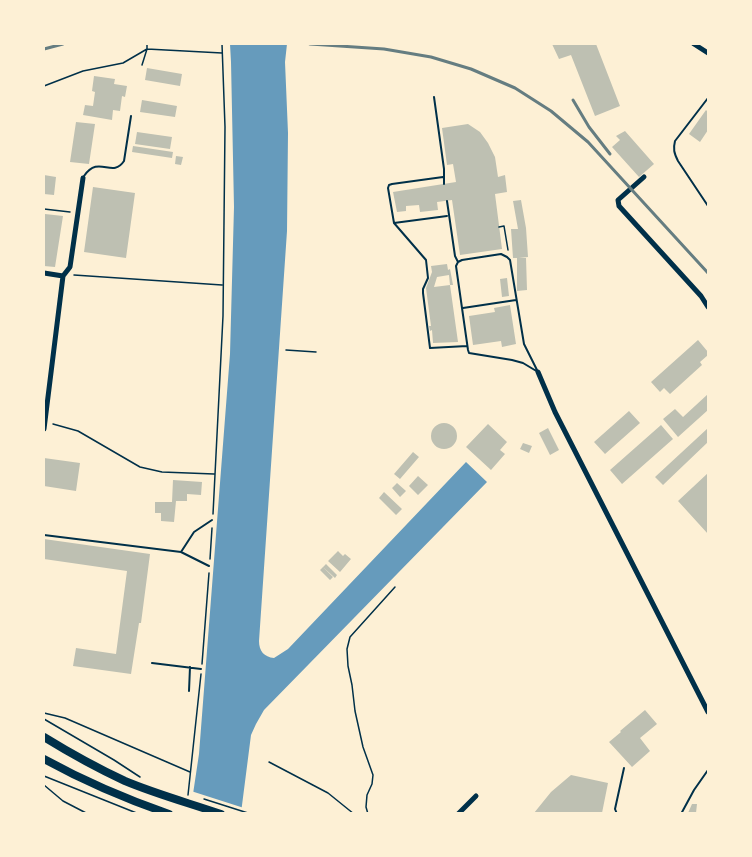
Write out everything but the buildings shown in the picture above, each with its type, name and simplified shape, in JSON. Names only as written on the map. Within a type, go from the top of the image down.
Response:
[{"type":"main road","points":[[44,737],[83,760],[126,781],[221,813]]},
{"type":"main road","points":[[44,759],[114,794],[170,813]]},
{"type":"street","points":[[694,44],[708,53]]},
{"type":"street","points":[[644,177],[618,200],[619,206],[701,296],[708,307]]},
{"type":"street","points":[[44,425],[65,275],[70,267],[83,178]]},
{"type":"street","points":[[44,273],[65,275]]},
{"type":"street","points":[[538,372],[555,412],[708,712]]},
{"type":"street","points":[[458,813],[476,796]]},
{"type":"lane","points":[[434,97],[444,184]]},
{"type":"lane","points":[[708,98],[675,141],[674,147],[678,160],[708,206]]},
{"type":"lane","points":[[83,178],[94,166],[117,168],[122,164],[132,116]]},
{"type":"lane","points":[[443,177],[389,185],[388,188],[394,223],[426,260],[428,278],[423,293],[430,348],[467,346]]},
{"type":"lane","points":[[447,201],[458,262],[456,266],[469,353],[512,360],[538,372]]},
{"type":"lane","points":[[394,223],[448,216]]},
{"type":"lane","points":[[458,262],[501,254],[510,260],[524,344],[538,372]]},
{"type":"lane","points":[[463,308],[516,300]]},
{"type":"lane","points":[[181,552],[194,532],[212,520]]},
{"type":"lane","points":[[44,535],[181,552],[209,566]]},
{"type":"lane","points":[[152,663],[201,669]]},
{"type":"lane","points":[[189,691],[190,667]]},
{"type":"lane","points":[[617,813],[615,810],[624,768]]},
{"type":"lane","points":[[681,813],[708,770]]},
{"type":"path","points":[[142,64],[147,44]]},
{"type":"path","points":[[187,803],[201,669],[215,474],[223,285],[225,127],[222,44]]},
{"type":"path","points":[[44,86],[83,71],[123,63],[147,49],[222,54]]},
{"type":"path","points":[[44,209],[77,213]]},
{"type":"path","points":[[499,227],[504,226],[507,256]]},
{"type":"path","points":[[65,275],[223,285]]},
{"type":"path","points":[[286,350],[316,352]]},
{"type":"path","points":[[44,425],[78,431],[140,467],[162,472],[215,474]]},
{"type":"path","points":[[368,813],[367,795],[373,775],[363,747],[355,711],[346,650],[350,637],[395,586]]},
{"type":"path","points":[[44,712],[65,718],[191,772]]},
{"type":"path","points":[[44,719],[114,760],[136,776],[143,778]]},
{"type":"path","points":[[269,762],[328,793],[354,813]]},
{"type":"path","points":[[44,776],[139,813]]},
{"type":"path","points":[[44,785],[63,801],[88,813]]},
{"type":"path","points":[[186,793],[251,813]]},
{"type":"water","points":[[230,44],[287,44],[285,62],[288,133],[287,231],[259,641],[263,653],[274,658],[288,649],[466,462],[487,482],[264,710],[251,735],[241,813],[190,814],[199,754],[230,354],[234,207]]},
{"type":"pier","points":[[191,791],[244,808],[244,814],[187,814]]},
{"type":"railway","points":[[44,49],[63,44]]},
{"type":"railway","points":[[310,44],[384,49],[431,57],[471,69],[515,88],[551,111],[588,142],[708,273]]},
{"type":"railway","points":[[573,100],[589,127],[610,154]]}]
